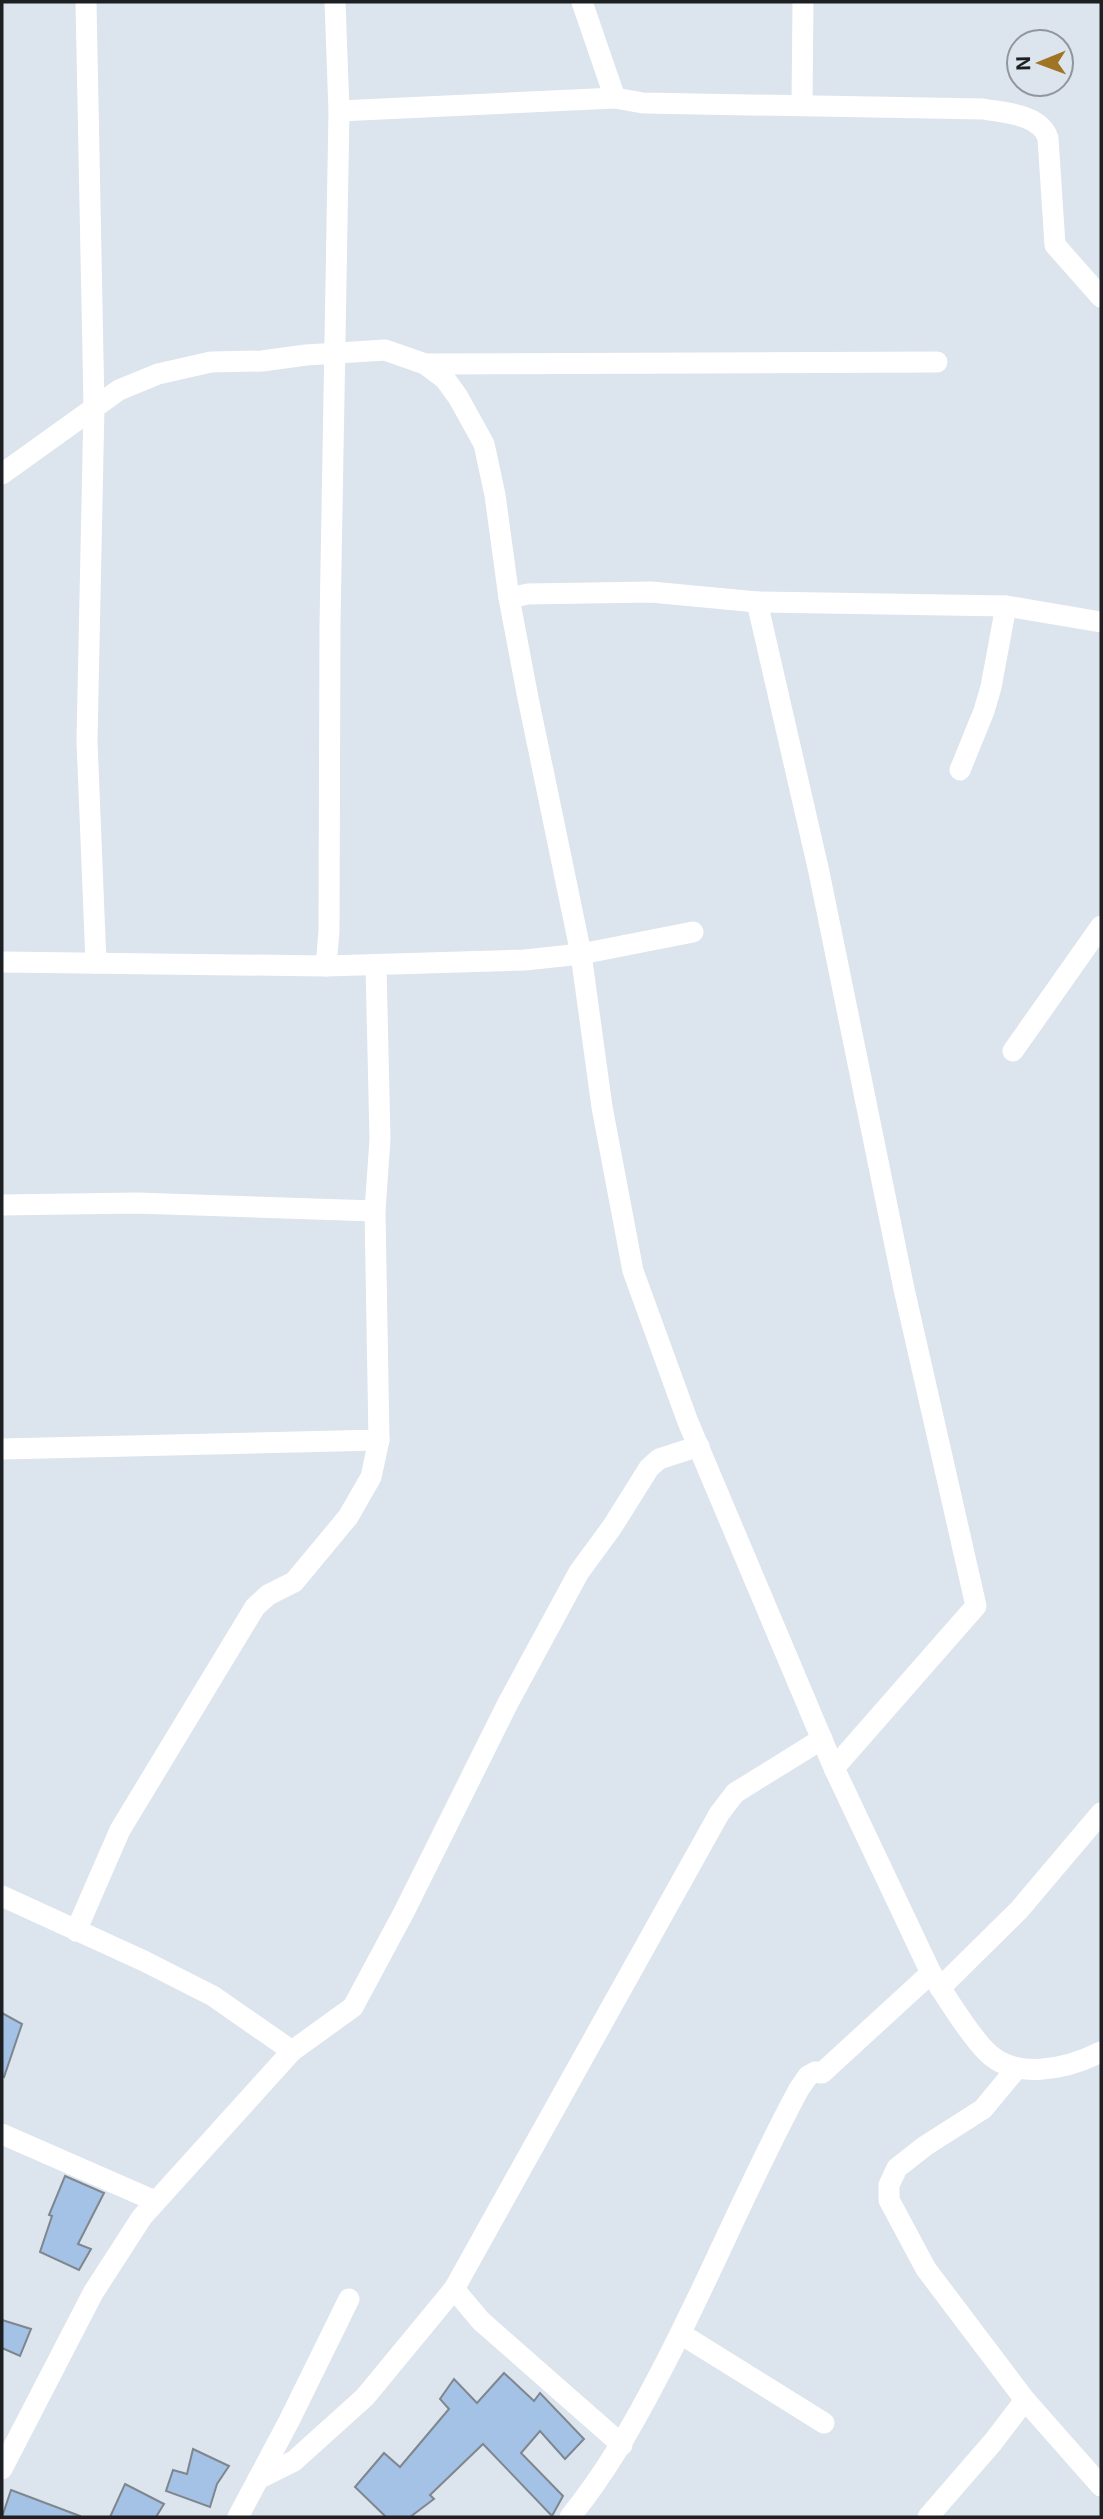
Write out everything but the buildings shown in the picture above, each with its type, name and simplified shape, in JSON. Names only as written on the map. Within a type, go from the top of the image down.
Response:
[{"type":"street","points":[[86,2],[94,406],[87,741],[96,963]]},
{"type":"street","points":[[326,966],[329,931],[330,624],[338,111],[335,2]]},
{"type":"street","points":[[582,2],[615,99]]},
{"type":"street","points":[[802,105],[803,2]]},
{"type":"street","points":[[338,111],[615,99],[643,103],[984,109],[1015,114],[1045,128],[1048,138],[1055,245],[1101,297]]},
{"type":"street","points":[[2,474],[119,390],[158,374],[211,362],[262,361],[385,350],[425,364],[445,379],[458,397],[484,444],[495,495],[509,598],[581,954],[602,1107],[633,1271],[699,1447],[834,1769],[936,1980],[984,2050],[1000,2062],[1017,2068],[1044,2071],[1101,2052]]},
{"type":"street","points":[[425,364],[937,362]]},
{"type":"street","points":[[509,598],[528,594],[651,592],[757,602],[1006,606],[1101,622]]},
{"type":"street","points":[[757,602],[819,872],[904,1289],[976,1606],[834,1769]]},
{"type":"street","points":[[960,770],[991,688],[1006,606]]},
{"type":"street","points":[[1013,1051],[1101,926]]},
{"type":"street","points":[[2,962],[326,966],[525,960],[581,954],[693,932]]},
{"type":"street","points":[[76,1931],[120,1830],[255,1607],[268,1595],[294,1582],[348,1517],[371,1477],[379,1440],[375,1211],[380,1139],[376,965]]},
{"type":"street","points":[[2,1205],[137,1203],[375,1211]]},
{"type":"street","points":[[2,1449],[379,1440]]},
{"type":"street","points":[[2,2469],[93,2293],[142,2217],[292,2051],[353,2007],[404,1912],[508,1703],[579,1572],[612,1527],[649,1468],[659,1459],[699,1447]]},
{"type":"street","points":[[258,2479],[294,2461],[365,2397],[453,2289],[719,1814],[735,1793],[822,1739]]},
{"type":"street","points":[[570,2517],[590,2493],[622,2445],[681,2333],[769,2146],[808,2076],[815,2072],[822,2073],[1019,1910],[1101,1813]]},
{"type":"street","points":[[2,1896],[214,1996],[292,2051]]},
{"type":"street","points":[[1017,2068],[983,2109],[925,2146],[897,2168],[889,2185],[889,2200],[926,2269],[1025,2400],[1101,2486]]},
{"type":"street","points":[[2,2134],[155,2202]]},
{"type":"street","points":[[453,2289],[481,2320],[622,2445]]},
{"type":"street","points":[[238,2517],[349,2299]]},
{"type":"street","points":[[681,2333],[824,2423]]},
{"type":"street","points":[[928,2517],[993,2442],[1025,2400]]}]
